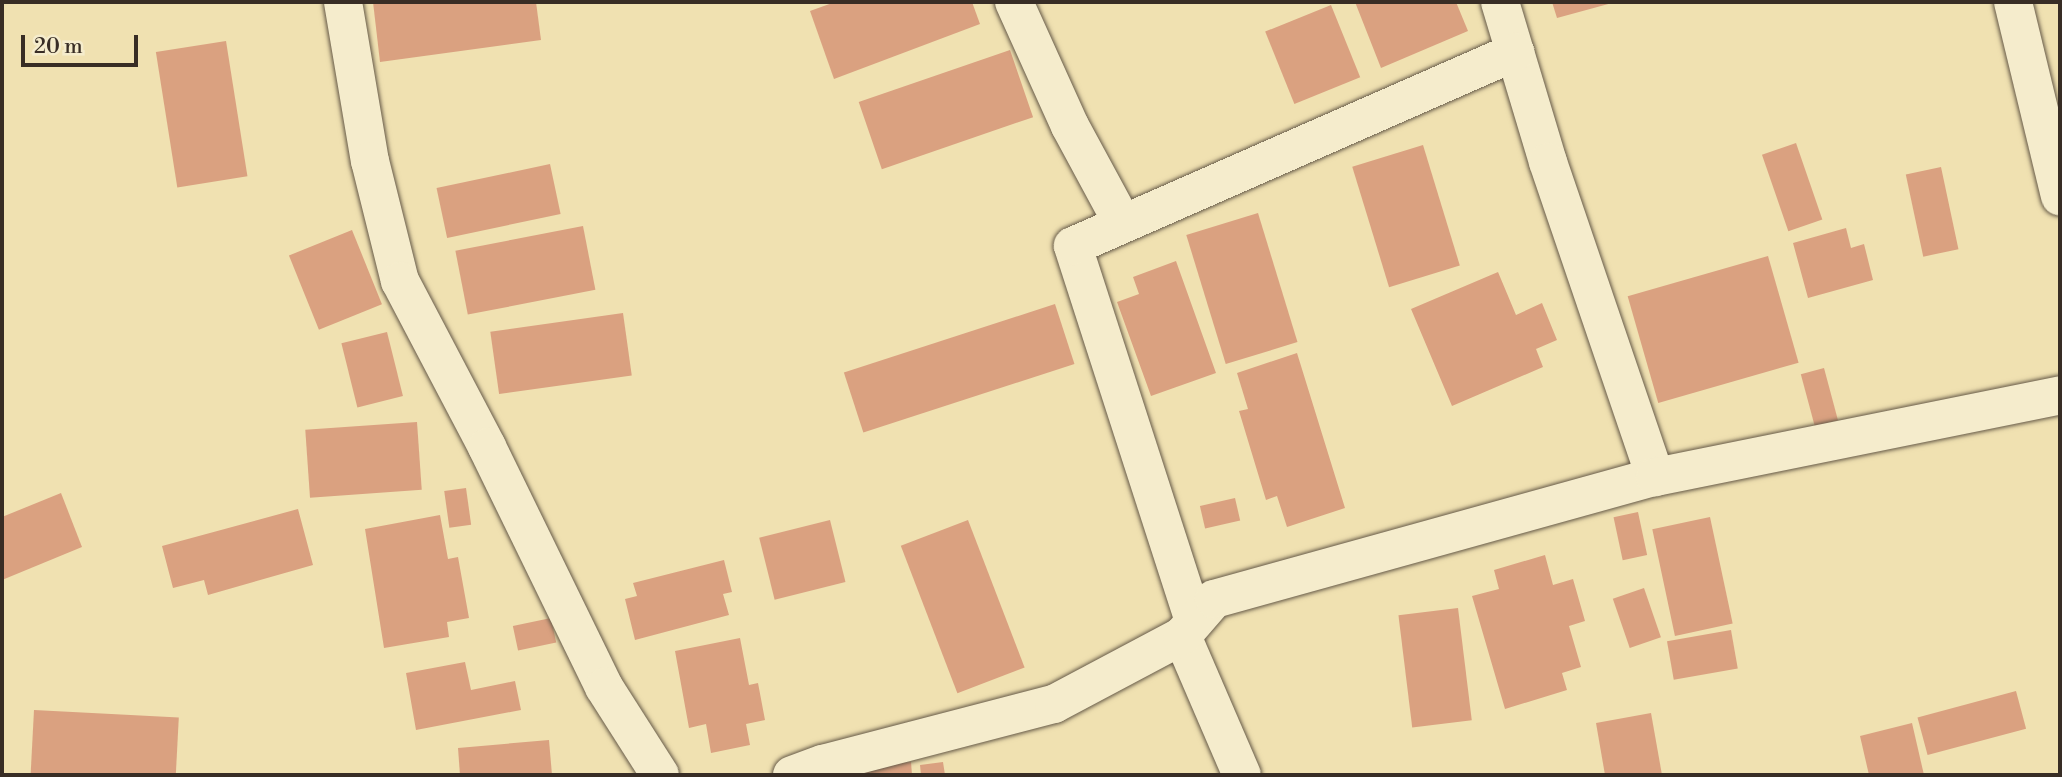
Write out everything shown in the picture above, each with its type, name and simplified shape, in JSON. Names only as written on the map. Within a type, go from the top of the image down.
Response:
[{"type":"street","points":[[343,2],[370,161],[400,281],[487,447],[604,687],[660,775]]},
{"type":"street","points":[[1014,2],[1070,126],[1124,224]]},
{"type":"street","points":[[1500,2],[1655,477]]},
{"type":"street","points":[[2013,2],[2060,196]]},
{"type":"street","points":[[1241,775],[1188,629],[1073,246],[1515,52]]},
{"type":"street","points":[[792,775],[823,764],[1054,704],[1188,629],[1214,599],[1655,477],[2060,395]]},
{"type":"building","points":[[373,2],[536,2],[541,40],[380,62]]},
{"type":"building","points":[[835,2],[972,2],[980,24],[834,79],[810,11]]},
{"type":"building","points":[[1355,2],[1456,2],[1468,31],[1381,68]]},
{"type":"building","points":[[1552,2],[1612,2],[1612,3],[1557,18]]},
{"type":"building","points":[[1331,5],[1360,77],[1294,104],[1265,32]]},
{"type":"building","points":[[226,41],[247,176],[177,187],[156,52]]},
{"type":"building","points":[[1010,50],[1033,117],[882,169],[859,102]]},
{"type":"building","points":[[1796,143],[1822,220],[1788,231],[1762,155]]},
{"type":"building","points":[[1423,145],[1460,265],[1389,287],[1352,167]]},
{"type":"building","points":[[550,164],[561,214],[447,238],[437,188]]},
{"type":"building","points":[[1941,167],[1958,249],[1923,257],[1906,174]]},
{"type":"building","points":[[1258,213],[1297,342],[1226,364],[1186,235]]},
{"type":"building","points":[[583,226],[595,290],[468,315],[455,251]]},
{"type":"building","points":[[1846,228],[1851,248],[1864,244],[1873,280],[1808,298],[1793,243]]},
{"type":"building","points":[[352,230],[382,304],[319,330],[289,255]]},
{"type":"building","points":[[1768,256],[1799,363],[1658,403],[1628,296]]},
{"type":"building","points":[[1176,261],[1216,373],[1151,396],[1117,302],[1139,294],[1133,277]]},
{"type":"building","points":[[1498,272],[1516,315],[1542,303],[1557,340],[1536,349],[1543,367],[1452,406],[1411,309]]},
{"type":"building","points":[[1055,304],[1074,364],[863,433],[844,373]]},
{"type":"building","points":[[623,313],[632,375],[499,394],[490,332]]},
{"type":"building","points":[[387,332],[403,396],[357,407],[341,343]]},
{"type":"building","points":[[1297,353],[1345,508],[1287,527],[1277,496],[1266,500],[1239,411],[1248,409],[1237,373]]},
{"type":"building","points":[[1824,368],[1838,420],[1815,426],[1801,374]]},
{"type":"building","points":[[417,422],[422,490],[310,498],[305,430]]},
{"type":"building","points":[[466,488],[471,525],[449,528],[444,491]]},
{"type":"building","points":[[61,493],[82,547],[2,580],[2,517]]},
{"type":"building","points":[[1235,498],[1240,520],[1205,529],[1200,506]]},
{"type":"building","points":[[298,509],[313,565],[208,595],[204,580],[173,588],[162,546]]},
{"type":"building","points":[[1638,512],[1647,555],[1623,560],[1614,517]]},
{"type":"building","points":[[440,515],[448,559],[458,557],[469,618],[447,622],[449,637],[384,648],[365,529]]},
{"type":"building","points":[[1710,517],[1733,624],[1675,636],[1652,529]]},
{"type":"building","points":[[830,520],[845,582],[775,600],[759,538]]},
{"type":"building","points":[[968,520],[1025,668],[957,693],[901,546]]},
{"type":"building","points":[[1545,555],[1553,585],[1573,579],[1585,621],[1569,626],[1581,667],[1562,673],[1567,690],[1505,709],[1472,596],[1499,589],[1494,570]]},
{"type":"building","points":[[724,560],[732,592],[723,594],[729,615],[635,640],[625,599],[637,596],[633,583]]},
{"type":"building","points":[[1644,588],[1661,637],[1630,648],[1613,599]]},
{"type":"building","points":[[1458,608],[1472,720],[1412,727],[1398,615]]},
{"type":"building","points":[[551,618],[556,642],[518,651],[513,626]]},
{"type":"building","points":[[1731,630],[1738,668],[1674,680],[1667,641]]},
{"type":"building","points":[[740,638],[749,685],[758,683],[765,720],[746,724],[750,745],[711,753],[706,724],[689,728],[675,651]]},
{"type":"building","points":[[465,662],[471,690],[515,681],[521,710],[416,730],[406,673]]},
{"type":"building","points":[[2016,691],[2026,729],[1928,755],[1917,717]]},
{"type":"building","points":[[34,710],[179,718],[176,775],[31,775]]},
{"type":"building","points":[[1651,713],[1662,775],[1605,775],[1596,723]]},
{"type":"building","points":[[1912,723],[1924,775],[1869,775],[1860,736]]},
{"type":"building","points":[[549,740],[552,775],[460,775],[458,748]]},
{"type":"building","points":[[911,762],[912,775],[859,775],[858,766]]},
{"type":"building","points":[[943,762],[945,775],[921,775],[920,765]]}]
